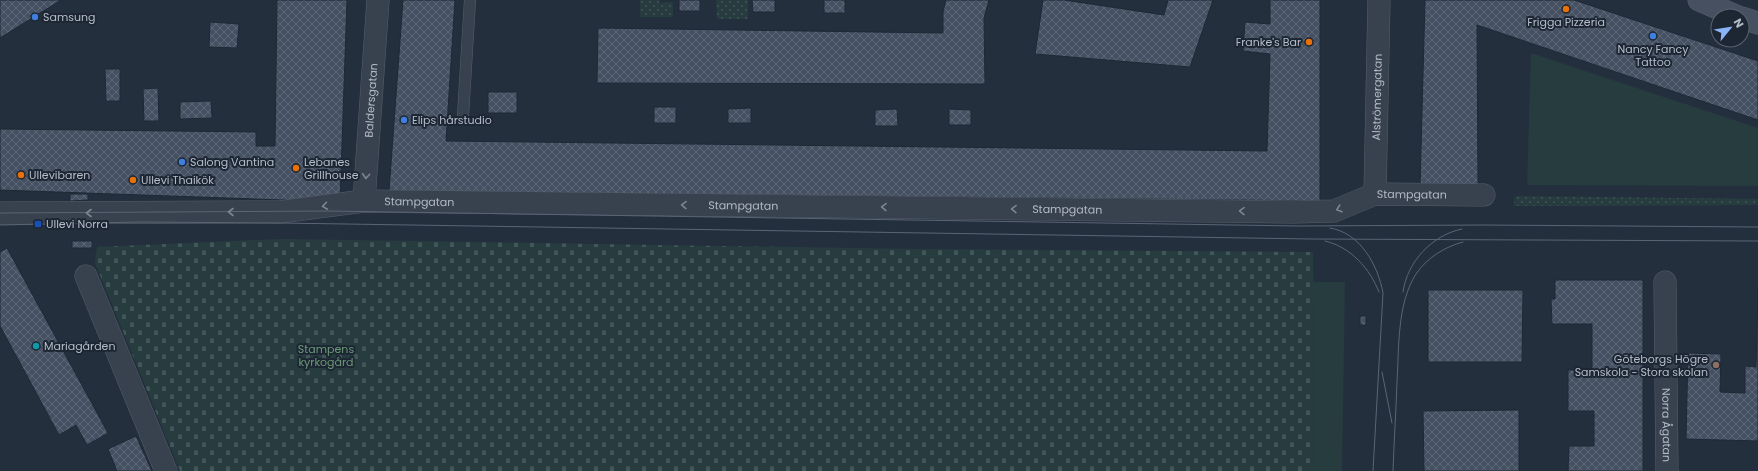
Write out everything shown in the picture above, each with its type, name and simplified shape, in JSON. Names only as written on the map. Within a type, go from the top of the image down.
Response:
[{"type":"main road","points":[[1699,0],[1718,8]]},
{"type":"street","name":"Baldersgatan","points":[[364,201],[378,0]]},
{"type":"street","name":"Alströmergatan","points":[[1375,194],[1379,0]]},
{"type":"street","name":"Stampgatan","points":[[0,213],[280,212],[364,201],[1294,212],[1334,211],[1375,194],[1484,195]]},
{"type":"street","points":[[86,276],[166,471]]},
{"type":"street","name":"Norra Ågatan","points":[[1665,282],[1667,471]]},
{"type":"lane","points":[[463,116],[470,0]]},
{"type":"green space","points":[[640,0],[659,0],[660,3],[673,2],[673,17],[640,17]]},
{"type":"green space","points":[[716,0],[748,0],[748,19],[717,19]]},
{"type":"green space","points":[[1531,53],[1758,128],[1758,186],[1527,185]]},
{"type":"green space","points":[[1515,197],[1758,199],[1758,205],[1514,206]]},
{"type":"green space","name":"Stampens kyrkogård","points":[[282,239],[914,249],[1313,252],[1314,471],[180,471],[95,263],[97,247]]},
{"type":"green space","points":[[1313,282],[1345,282],[1342,471],[1314,471]]},
{"type":"building","points":[[0,0],[61,0],[0,38]]},
{"type":"building","points":[[277,0],[347,0],[340,202],[0,190],[0,129],[256,132],[256,146],[275,146]]},
{"type":"building","points":[[403,0],[455,0],[446,141],[1267,151],[1270,54],[1243,51],[1245,22],[1270,24],[1270,0],[1320,0],[1320,201],[389,191]]},
{"type":"building","points":[[679,0],[700,0],[700,11],[679,11]]},
{"type":"building","points":[[752,0],[775,0],[775,12],[753,12]]},
{"type":"building","points":[[824,0],[845,0],[845,13],[824,13]]},
{"type":"building","points":[[946,0],[989,0],[984,18],[985,84],[597,83],[598,28],[943,33],[943,12]]},
{"type":"building","points":[[1043,0],[1064,0],[1164,15],[1168,0],[1213,0],[1190,67],[1035,54]]},
{"type":"building","points":[[1425,0],[1574,0],[1710,45],[1710,48],[1719,48],[1758,61],[1758,120],[1477,25],[1478,185],[1420,187]]},
{"type":"building","points":[[210,22],[239,24],[237,48],[209,47]]},
{"type":"building","points":[[105,69],[120,69],[120,101],[106,101]]},
{"type":"building","points":[[158,88],[159,121],[144,121],[143,89]]},
{"type":"building","points":[[488,92],[517,92],[517,113],[488,113]]},
{"type":"building","points":[[211,101],[212,118],[180,119],[180,102]]},
{"type":"building","points":[[654,107],[676,107],[676,123],[654,123]]},
{"type":"building","points":[[751,108],[751,123],[728,123],[728,109]]},
{"type":"building","points":[[897,109],[898,126],[875,126],[875,110]]},
{"type":"building","points":[[949,109],[971,110],[971,125],[949,125]]},
{"type":"building","points":[[70,194],[88,194],[88,200],[70,201]]},
{"type":"building","points":[[72,241],[92,241],[92,248],[72,248]]},
{"type":"building","name":"Mariagården","points":[[7,248],[108,433],[87,445],[76,425],[59,435],[0,326],[0,252]]},
{"type":"building","points":[[1555,280],[1643,280],[1643,471],[1568,471],[1569,446],[1594,446],[1594,411],[1568,411],[1568,370],[1592,370],[1592,324],[1552,324],[1551,299],[1555,299]]},
{"type":"building","points":[[1758,288],[1758,441],[1686,439],[1688,353],[1721,354],[1720,392],[1745,393],[1745,366],[1756,367]]},
{"type":"building","points":[[1428,290],[1523,290],[1522,362],[1428,362]]},
{"type":"building","points":[[1360,316],[1366,316],[1366,325],[1360,325]]},
{"type":"building","points":[[1519,410],[1519,471],[1424,471],[1423,411]]},
{"type":"building","points":[[136,436],[152,471],[117,471],[108,449]]},
{"type":"tram line","points":[[0,213],[328,211],[1298,226],[1483,225],[1758,227]]},
{"type":"tram line","points":[[0,225],[141,222],[281,223],[1312,239],[1758,241]]},
{"type":"tram line","points":[[1330,228],[1351,236],[1366,252],[1377,272],[1383,293],[1373,471]]},
{"type":"tram line","points":[[1403,292],[1405,281],[1410,270],[1423,252],[1441,237],[1462,229]]},
{"type":"tram line","points":[[1325,241],[1343,248],[1358,260],[1365,267],[1379,292]]},
{"type":"tram line","points":[[1393,471],[1400,326],[1405,298],[1416,274],[1425,263],[1443,250],[1463,242]]},
{"type":"tram line","points":[[1382,372],[1392,423]]},
{"type":"place","name":"Frigga Pizzeria","points":[[1566,9]]},
{"type":"place","name":"Samsung","points":[[35,17]]},
{"type":"place","name":"Nancy Fancy Tattoo","points":[[1653,36]]},
{"type":"place","name":"Franke's Bar","points":[[1309,42]]},
{"type":"place","name":"Elips hårstudio","points":[[404,120]]},
{"type":"place","name":"Salong Vantina","points":[[182,162]]},
{"type":"place","name":"Lebanes Grillhouse","points":[[296,168]]},
{"type":"place","name":"Ullevibaren","points":[[21,175]]},
{"type":"place","name":"Ullevi Thaikök","points":[[133,180]]},
{"type":"place","name":"Ullevi Norra","points":[[38,224]]},
{"type":"place","name":"Mariagården","points":[[36,346]]},
{"type":"place","name":"Göteborgs Högre Samskola - Stora skolan","points":[[1716,365]]}]
